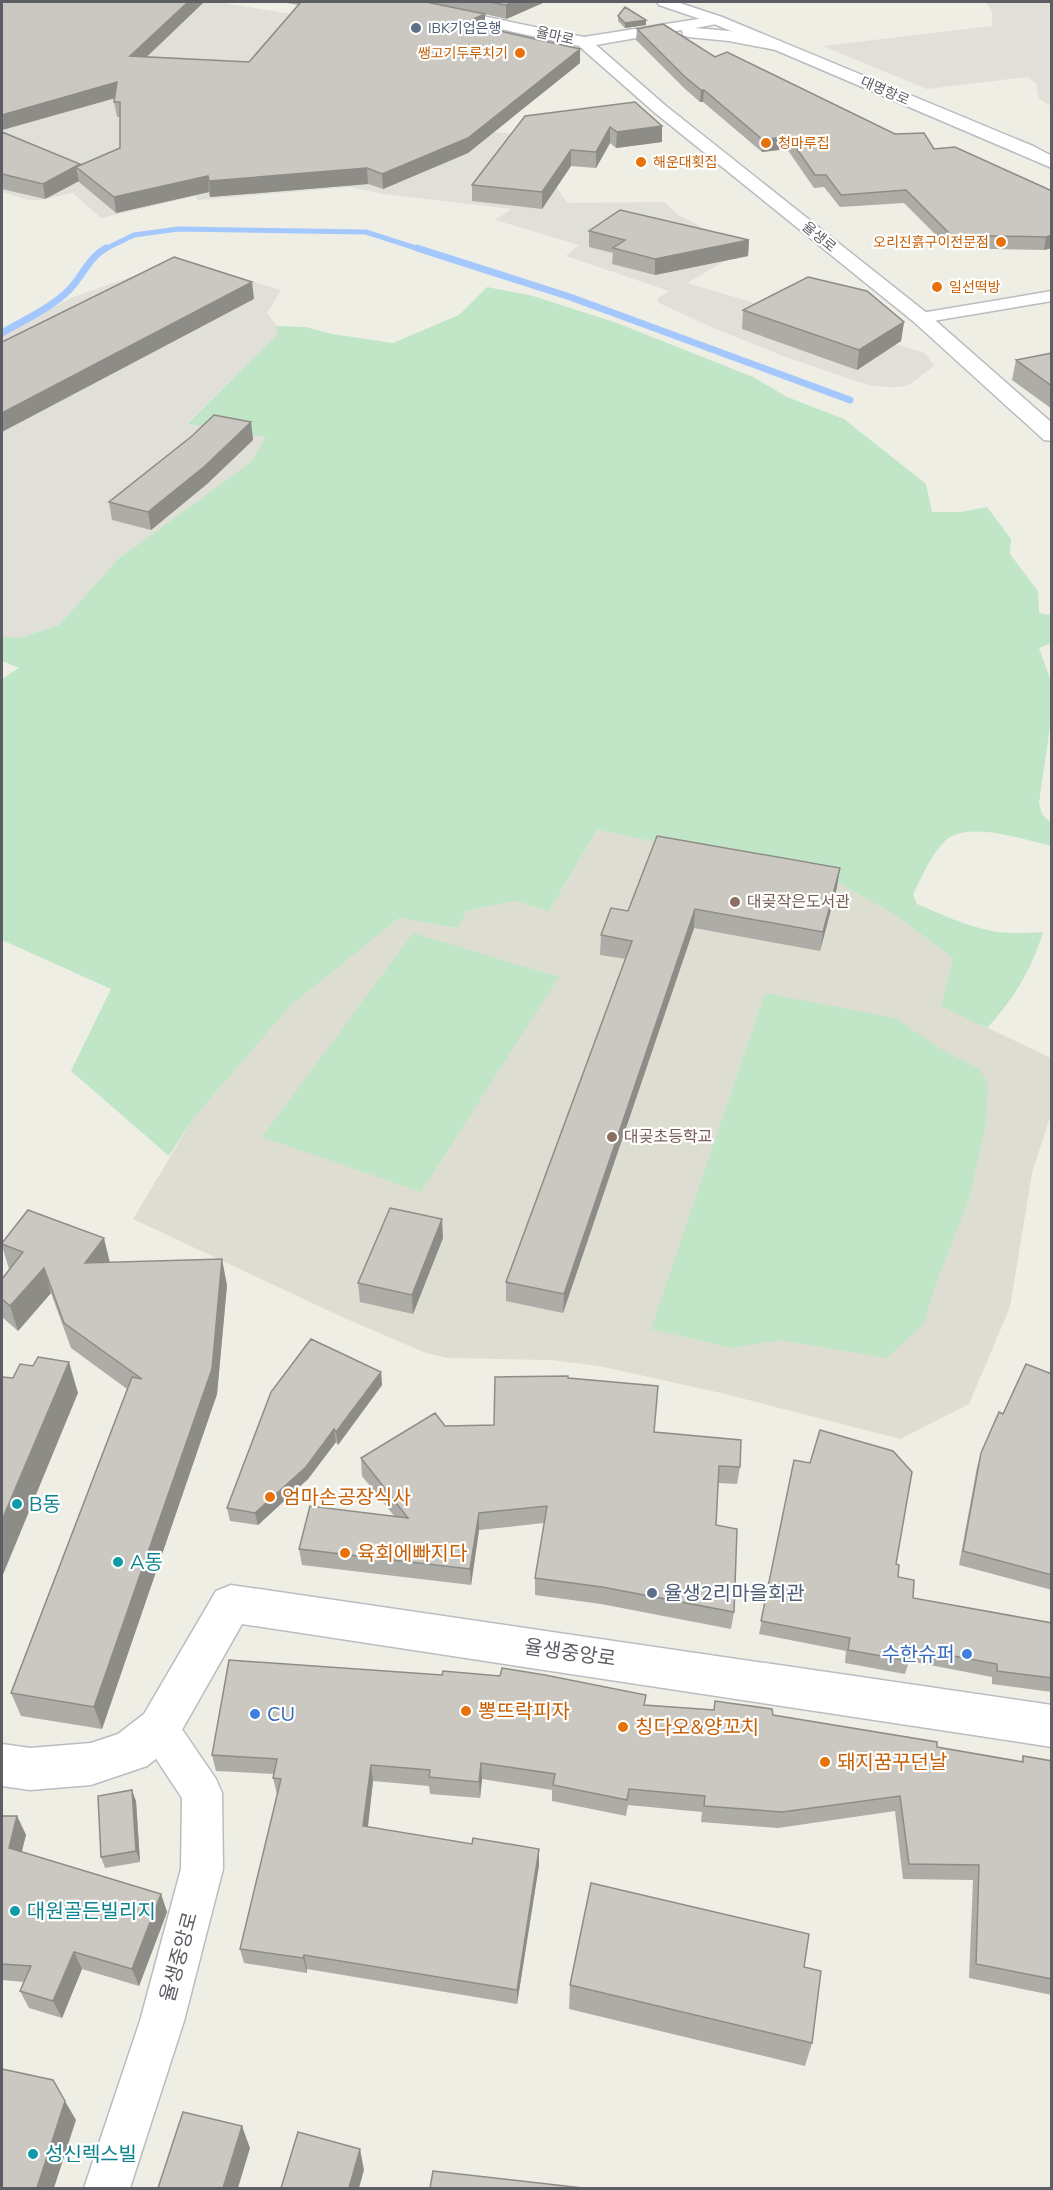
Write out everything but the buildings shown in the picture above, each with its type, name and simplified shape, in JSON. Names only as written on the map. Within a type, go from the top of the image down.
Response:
[{"type":"street","name":"율마로","points":[[394,2],[584,42],[717,20]]},
{"type":"street","name":"대명항로","points":[[665,2],[717,20],[1027,150],[1052,163]]},
{"type":"street","points":[[650,32],[677,20],[678,16],[665,2]]},
{"type":"street","name":"대명항로","points":[[691,2],[717,20]]},
{"type":"street","points":[[650,32],[706,33],[776,45]]},
{"type":"street","name":"율생로","points":[[584,42],[651,101],[921,318],[1052,435]]},
{"type":"street","points":[[921,318],[1052,296]]},
{"type":"street","name":"율생중앙로","points":[[2,1764],[30,1769],[91,1764],[131,1751],[159,1730],[231,1604],[1052,1725]]},
{"type":"street","name":"율생중앙로","points":[[107,2188],[162,2021],[202,1869],[202,1793],[159,1730]]},
{"type":"shaded area","points":[[2,2],[218,2],[303,16],[446,128],[573,139],[552,180],[567,203],[664,202],[677,214],[716,235],[739,253],[687,283],[925,353],[934,366],[910,384],[886,387],[868,385],[783,356],[659,303],[657,299],[669,291],[566,256],[579,245],[495,220],[512,209],[383,194],[351,187],[198,200],[195,196],[101,218],[73,193],[41,200],[29,200],[2,192]]},
{"type":"shaded area","points":[[986,2],[1051,2],[1051,106],[1039,99],[1036,83],[1027,77],[927,89],[823,46],[992,26],[992,11]]},
{"type":"shaded area","points":[[179,260],[281,290],[267,313],[277,326],[277,335],[187,423],[265,437],[252,461],[118,559],[59,625],[19,638],[2,636],[2,335],[71,298]]},
{"type":"shaded area","name":"대곶초등학교","points":[[597,830],[828,877],[895,915],[953,958],[942,1006],[1051,1058],[1051,1114],[1032,1173],[1010,1307],[969,1404],[900,1439],[721,1393],[599,1366],[551,1360],[448,1358],[426,1353],[342,1317],[133,1219],[193,1119],[291,1004],[399,918],[457,928],[466,911],[515,901],[549,911]]},
{"type":"green space","points":[[487,287],[533,296],[617,323],[753,377],[787,397],[844,419],[926,484],[932,512],[961,512],[987,507],[1011,539],[1010,554],[1038,591],[1039,613],[1051,615],[1051,643],[1039,648],[1051,681],[1051,719],[1039,803],[1042,814],[1051,823],[1051,846],[996,833],[966,832],[954,835],[944,842],[935,854],[913,894],[917,904],[973,926],[1005,933],[1043,932],[1039,946],[1021,983],[987,1028],[941,1006],[953,958],[895,915],[828,877],[597,830],[549,911],[515,901],[466,911],[458,928],[399,918],[291,1005],[193,1119],[169,1156],[71,1071],[111,989],[2,940],[2,679],[19,668],[2,661],[2,636],[19,638],[59,625],[118,559],[252,461],[265,437],[187,424],[277,335],[277,326],[306,327],[332,334],[393,343],[459,315]]},
{"type":"green space","points":[[413,933],[559,977],[421,1192],[262,1137]]},
{"type":"green space","points":[[765,993],[895,1018],[944,1051],[980,1069],[988,1085],[986,1123],[969,1199],[935,1286],[923,1325],[886,1358],[780,1340],[732,1348],[651,1329]]},
{"type":"waterway","points":[[103,250],[134,235],[178,229],[366,232],[422,250]]},
{"type":"waterway","points":[[417,248],[570,297],[850,400]]},
{"type":"waterway","points":[[2,333],[46,308],[62,296],[103,250]]},
{"type":"place","name":"IBK기업은행","points":[[416,28]]},
{"type":"place","name":"쌩고기두루치기","points":[[520,53]]},
{"type":"place","name":"청마루집","points":[[766,143]]},
{"type":"place","name":"해운대횟집","points":[[641,162]]},
{"type":"place","name":"오리진흙구이전문점","points":[[1001,242]]},
{"type":"place","name":"일선떡방","points":[[937,287]]},
{"type":"place","name":"대곶작은도서관","points":[[735,902]]},
{"type":"place","name":"대곶초등학교","points":[[612,1137]]},
{"type":"place","name":"엄마손공장식사","points":[[270,1497]]},
{"type":"place","name":"B동","points":[[17,1504]]},
{"type":"place","name":"육회에빠지다","points":[[345,1553]]},
{"type":"place","name":"A동","points":[[118,1562]]},
{"type":"place","name":"율생2리마을회관","points":[[652,1593]]},
{"type":"place","name":"수한슈퍼","points":[[967,1654]]},
{"type":"place","name":"뽕뜨락피자","points":[[466,1711]]},
{"type":"place","name":"CU","points":[[255,1714]]},
{"type":"place","name":"칭다오&양꼬치","points":[[623,1727]]},
{"type":"place","name":"돼지꿈꾸던날","points":[[825,1762]]},
{"type":"place","name":"대원골든빌리지","points":[[15,1911]]},
{"type":"place","name":"성신렉스빌","points":[[33,2154]]}]
